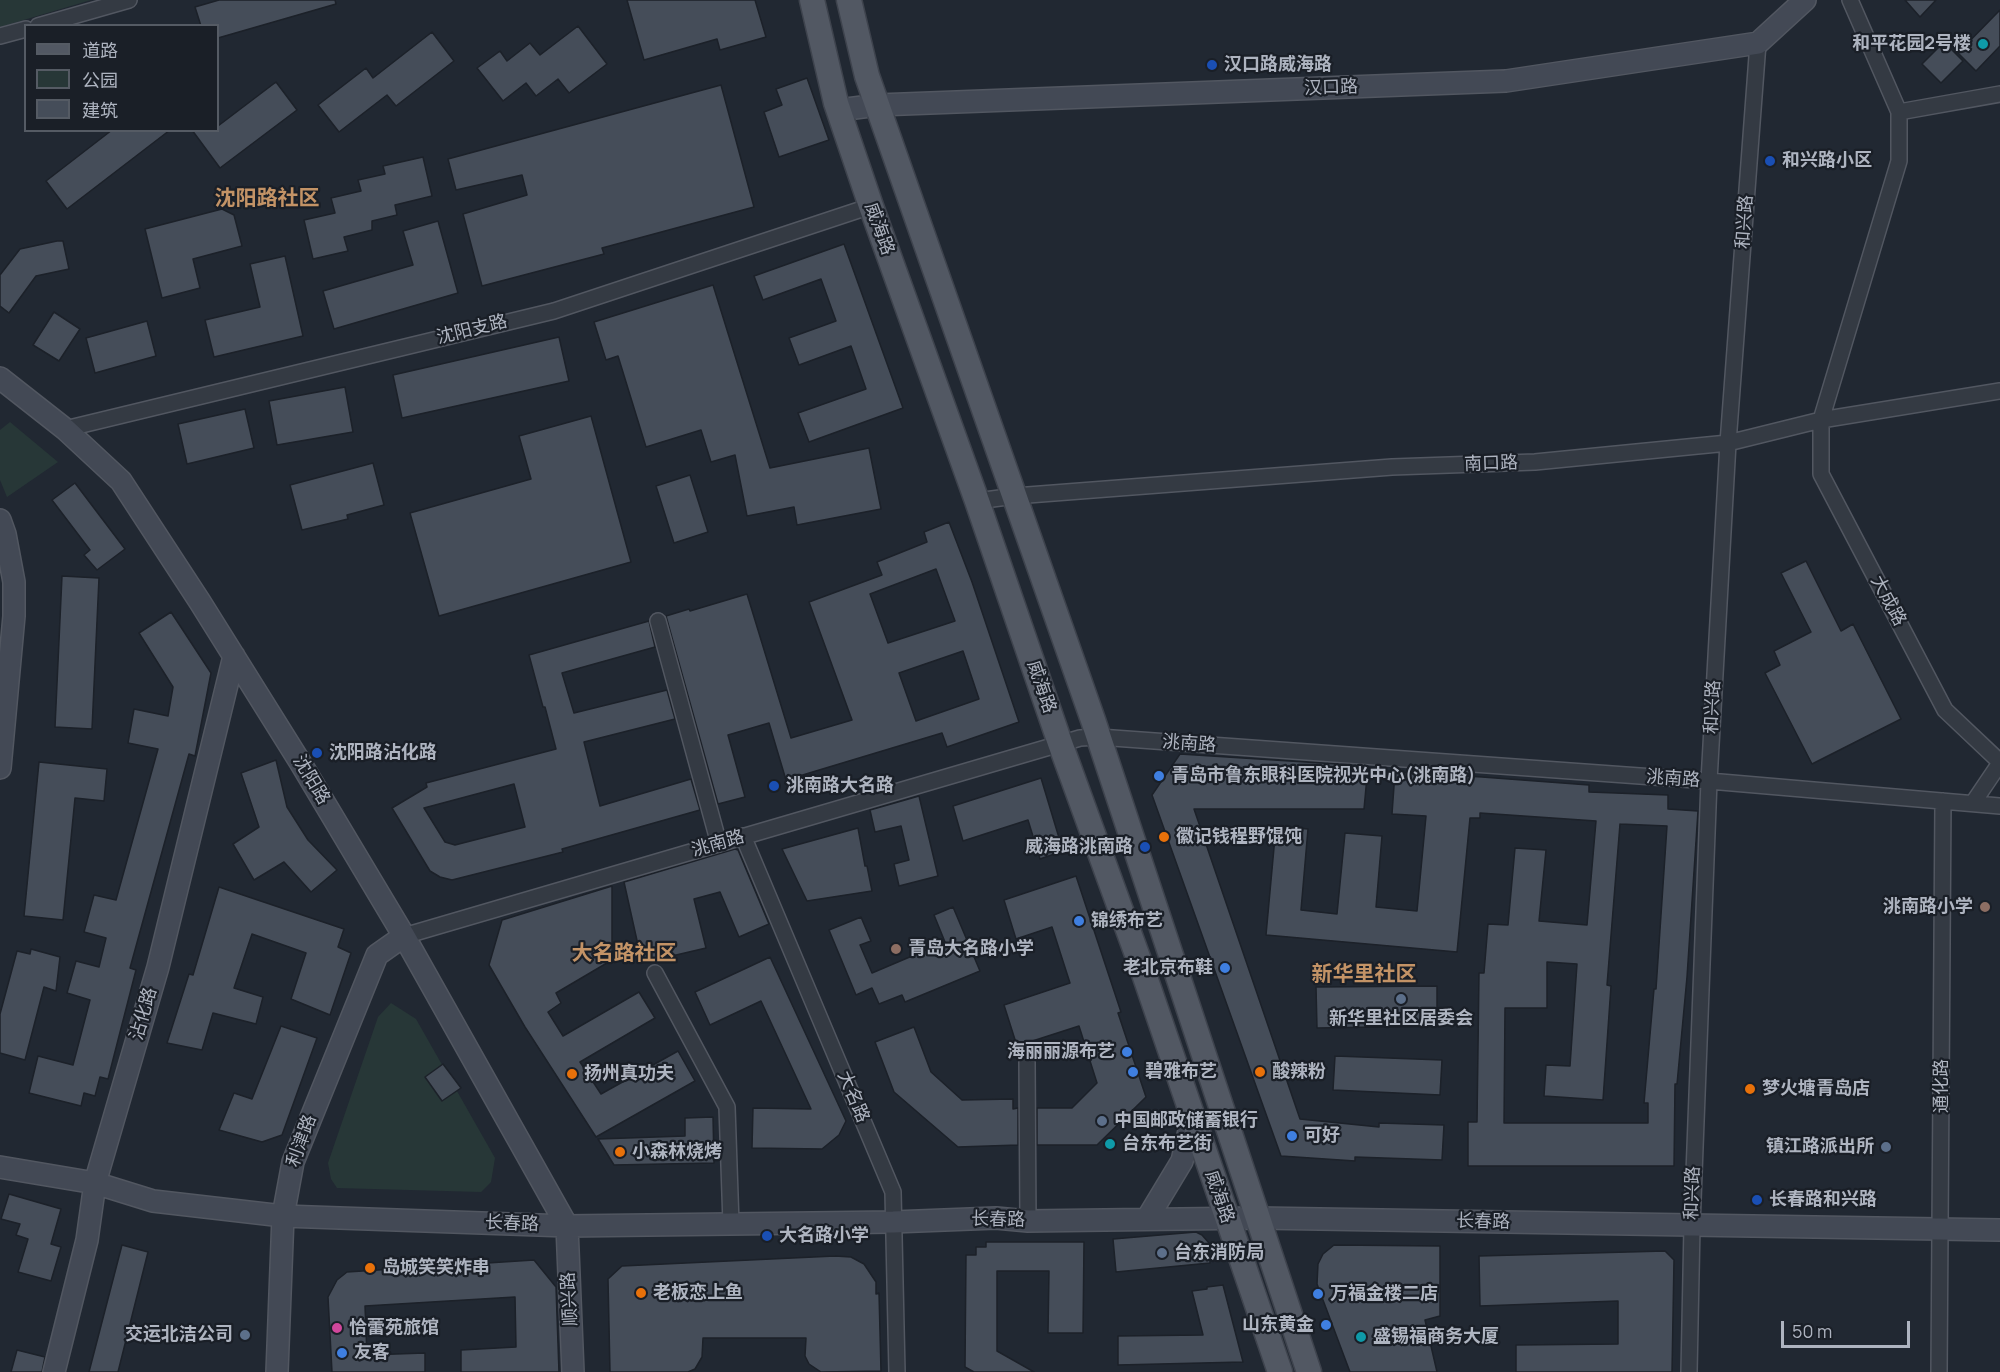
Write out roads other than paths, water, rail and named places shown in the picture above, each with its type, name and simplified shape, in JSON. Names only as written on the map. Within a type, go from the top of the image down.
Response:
[{"type":"main road","name":"威海路","points":[[812,0],[839,110],[871,206],[977,501],[1060,743],[1143,971],[1280,1372]]},
{"type":"main road","name":"威海路","points":[[849,0],[867,76],[1099,737],[1309,1372]]},
{"type":"main road","points":[[1758,43],[1805,0]]},
{"type":"main road","name":"汉口路","points":[[839,110],[878,105],[1506,81],[1758,43]]},
{"type":"main road","name":"沈阳路","points":[[0,378],[66,429],[120,481],[300,762],[404,936],[567,1226]]},
{"type":"main road","points":[[0,520],[14,582],[14,616],[0,768]]},
{"type":"main road","name":"沾化路","points":[[54,1372],[87,1240],[95,1183],[158,967],[234,656]]},
{"type":"main road","name":"利津路","points":[[277,1372],[282,1216],[292,1162],[377,955],[404,936]]},
{"type":"main road","points":[[1148,1219],[1182,1161],[1192,1118]]},
{"type":"main road","name":"长春路","points":[[0,1167],[95,1183],[153,1201],[282,1216],[567,1226],[893,1222],[996,1218],[1028,1221],[1258,1218],[2000,1230]]},
{"type":"main road","name":"顺兴路","points":[[567,1226],[573,1372]]},
{"type":"street","points":[[45,24],[129,0]]},
{"type":"street","points":[[1850,0],[1899,112],[2000,94]]},
{"type":"street","points":[[0,36],[24,30]]},
{"type":"street","name":"和兴路","points":[[1689,1372],[1692,1226],[1709,781],[1728,443],[1758,43]]},
{"type":"street","name":"大成路","points":[[1899,112],[1899,161],[1821,420],[1821,474],[1945,710],[2000,762]]},
{"type":"street","name":"沈阳支路","points":[[66,429],[554,311],[871,206]]},
{"type":"street","name":"南口路","points":[[977,501],[1014,496],[1392,467],[1535,462],[1728,443],[1821,420],[2000,391]]},
{"type":"street","points":[[658,621],[719,844]]},
{"type":"street","name":"洮南路","points":[[404,936],[1080,738],[1099,737],[1709,781],[2000,806]]},
{"type":"street","points":[[1973,803],[2000,762]]},
{"type":"street","name":"通化路","points":[[1939,1372],[1943,801]]},
{"type":"street","name":"大名路","points":[[743,837],[893,1192],[897,1372]]},
{"type":"street","points":[[655,973],[727,1107],[731,1224]]},
{"type":"street","points":[[1027,1062],[1028,1221]]},
{"type":"place","name":"和平花园2号楼","points":[[1983,44]]},
{"type":"place","name":"汉口路威海路","points":[[1212,65]]},
{"type":"place","name":"和兴路小区","points":[[1770,161]]},
{"type":"place","name":"沈阳路沾化路","points":[[317,753]]},
{"type":"place","name":"青岛市鲁东眼科医院视光中心(洮南路)","points":[[1159,776]]},
{"type":"place","name":"洮南路大名路","points":[[774,786]]},
{"type":"place","name":"徽记钱程野馄饨","points":[[1164,837]]},
{"type":"place","name":"威海路洮南路","points":[[1145,847]]},
{"type":"place","name":"洮南路小学","points":[[1985,907]]},
{"type":"place","name":"锦绣布艺","points":[[1079,921]]},
{"type":"place","name":"青岛大名路小学","points":[[896,949]]},
{"type":"place","name":"老北京布鞋","points":[[1225,968]]},
{"type":"place","name":"新华里社区居委会","points":[[1401,999]]},
{"type":"place","name":"海丽丽源布艺","points":[[1127,1052]]},
{"type":"place","name":"碧雅布艺","points":[[1133,1072]]},
{"type":"place","name":"酸辣粉","points":[[1260,1072]]},
{"type":"place","name":"扬州真功夫","points":[[572,1074]]},
{"type":"place","name":"梦火塘青岛店","points":[[1750,1089]]},
{"type":"place","name":"中国邮政储蓄银行","points":[[1102,1121]]},
{"type":"place","name":"可好","points":[[1292,1136]]},
{"type":"place","name":"台东布艺街","points":[[1110,1144]]},
{"type":"place","name":"镇江路派出所","points":[[1886,1147]]},
{"type":"place","name":"小森林烧烤","points":[[620,1152]]},
{"type":"place","name":"长春路和兴路","points":[[1757,1200]]},
{"type":"place","name":"大名路小学","points":[[767,1236]]},
{"type":"place","name":"台东消防局","points":[[1162,1253]]},
{"type":"place","name":"岛城笑笑炸串","points":[[370,1268]]},
{"type":"place","name":"老板恋上鱼","points":[[641,1293]]},
{"type":"place","name":"万福金楼二店","points":[[1318,1294]]},
{"type":"place","name":"山东黄金","points":[[1326,1325]]},
{"type":"place","name":"恰蕾苑旅馆","points":[[337,1328]]},
{"type":"place","name":"交运北洁公司","points":[[245,1335]]},
{"type":"place","name":"盛锡福商务大厦","points":[[1361,1337]]},
{"type":"place","name":"友客","points":[[342,1353]]},
{"type":"district","name":"沈阳路社区","points":[[267,199]]},
{"type":"district","name":"大名路社区","points":[[624,954]]},
{"type":"district","name":"新华里社区","points":[[1364,975]]}]
